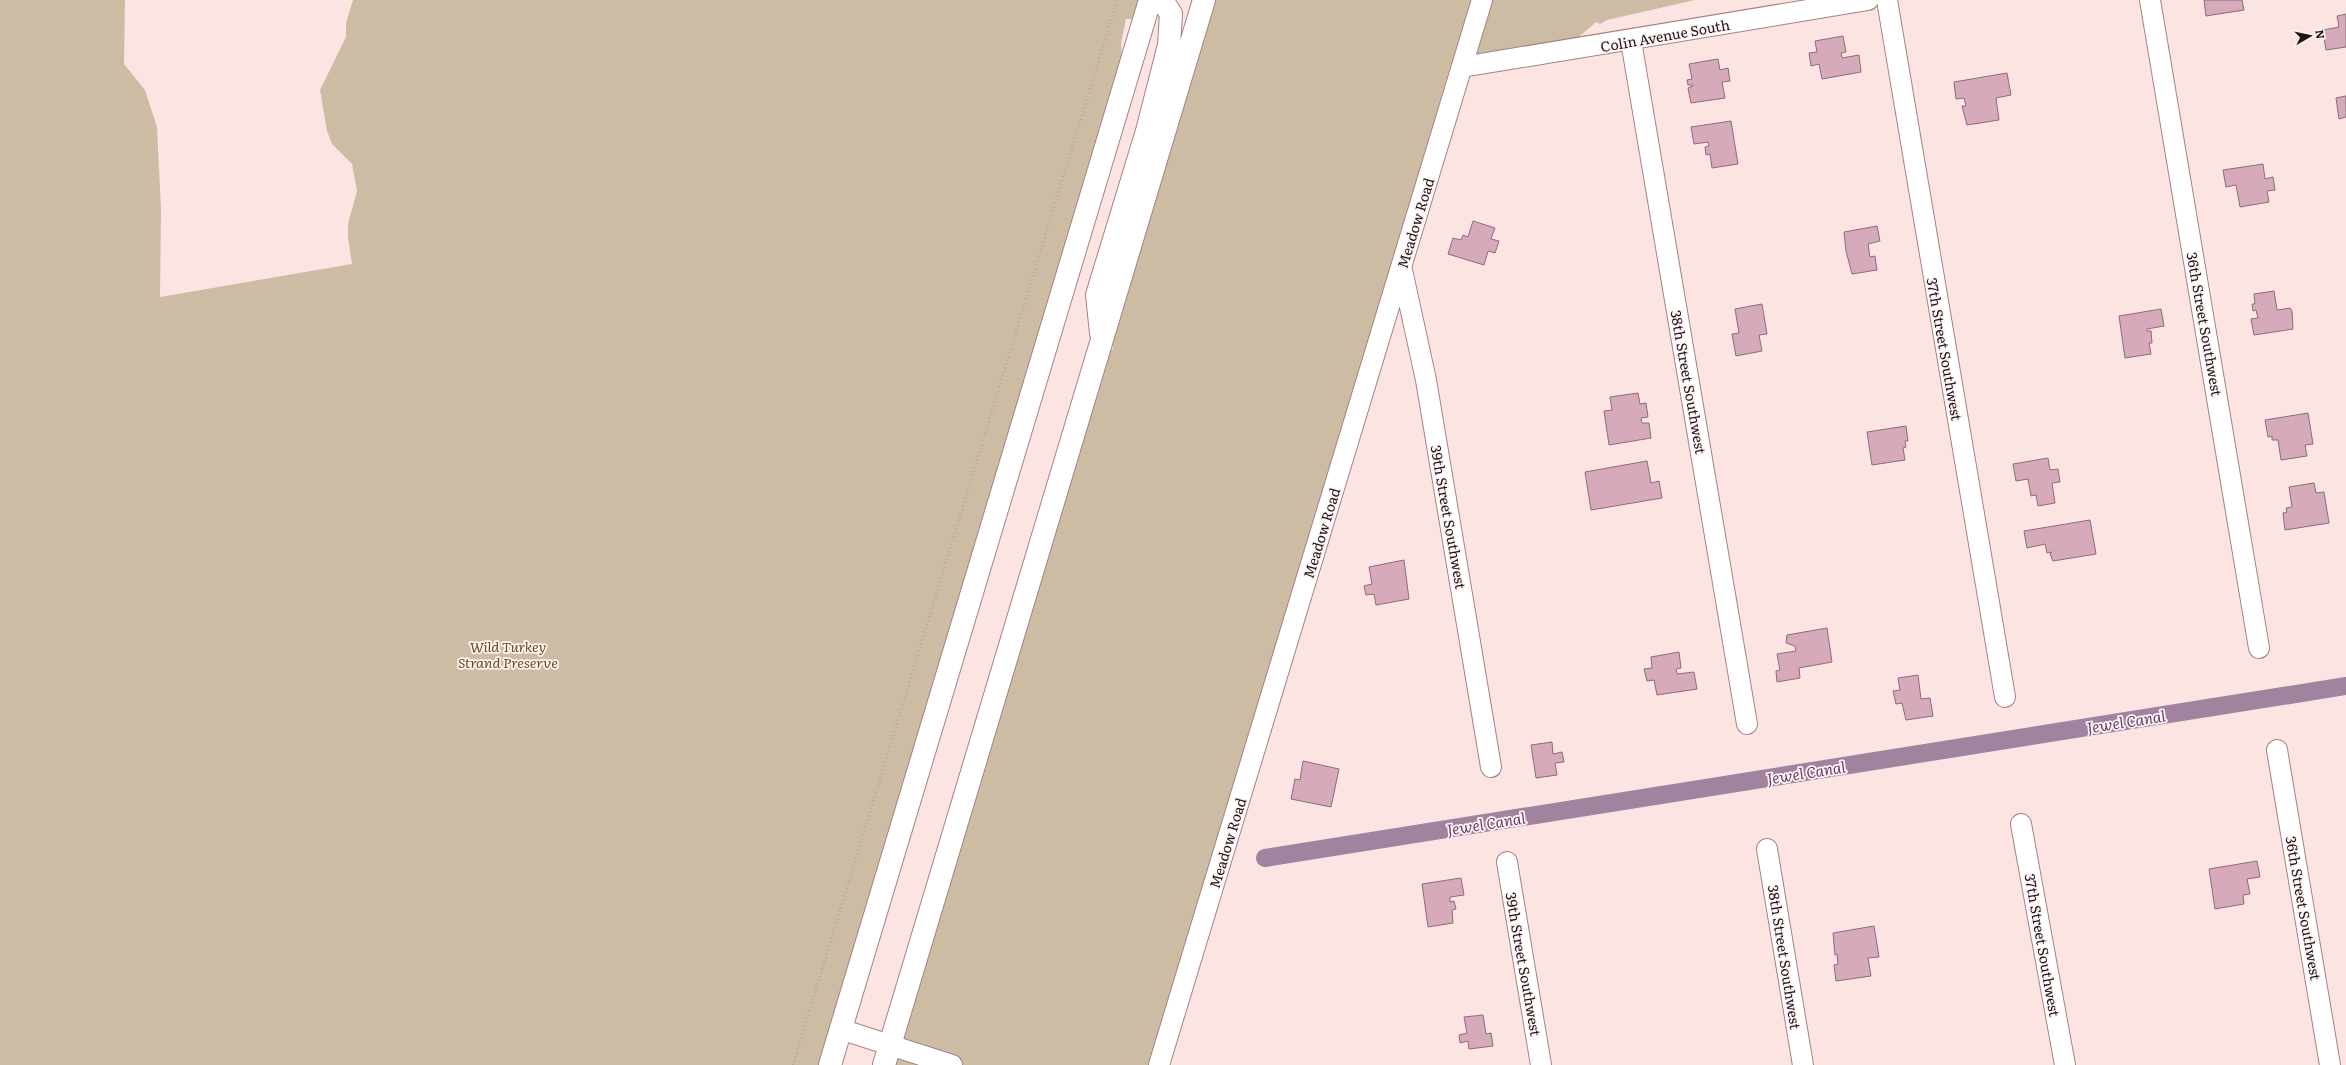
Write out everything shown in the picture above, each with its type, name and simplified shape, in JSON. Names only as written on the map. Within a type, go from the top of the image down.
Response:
[{"type":"highway","points":[[830,1065],[1150,0]]},
{"type":"highway","points":[[1102,342],[1097,295],[1147,131],[1169,45],[1171,14],[1162,0]]},
{"type":"highway","points":[[887,1055],[1204,0]]},
{"type":"street","name":"Meadow Road","points":[[1159,1065],[1482,0]]},
{"type":"street","name":"Colin Avenue South","points":[[1462,67],[1631,41],[1868,0]]},
{"type":"street","name":"37th Street Southwest","points":[[1886,0],[2005,697]]},
{"type":"street","name":"36th Street Southwest","points":[[2150,0],[2259,648]]},
{"type":"street","name":"38th Street Southwest","points":[[1631,41],[1747,724]]},
{"type":"street","name":"39th Street Southwest","points":[[1401,268],[1426,380],[1491,767]]},
{"type":"street","name":"36th Street Southwest","points":[[2277,750],[2330,1065]]},
{"type":"street","name":"37th Street Southwest","points":[[2022,824],[2065,1065]]},
{"type":"street","name":"38th Street Southwest","points":[[1767,849],[1803,1065]]},
{"type":"street","name":"39th Street Southwest","points":[[1507,862],[1541,1065]]},
{"type":"street","points":[[840,1029],[887,1055],[952,1065]]},
{"type":"path","points":[[793,1065],[1117,0]]},
{"type":"green space","name":"Wild Turkey Strand Preserve","points":[[0,0],[125,0],[124,64],[145,90],[157,127],[161,210],[160,297],[352,264],[348,238],[348,224],[357,191],[352,164],[332,144],[327,131],[320,90],[346,37],[346,23],[353,0],[1140,0],[1134,19],[1126,19],[1121,43],[1122,60],[819,1065],[0,1065]]},
{"type":"green space","points":[[1214,0],[1695,0],[1607,20],[1600,24],[1596,22],[1565,49],[1465,64],[1451,64],[1159,1065],[895,1065],[1110,350],[1113,349],[1112,342]]},
{"type":"building","points":[[2204,0],[2242,0],[2244,10],[2206,16]]},
{"type":"building","points":[[2346,14],[2346,47],[2326,50],[2323,30],[2339,27],[2337,16]]},
{"type":"building","points":[[1843,36],[1846,52],[1841,53],[1842,58],[1859,55],[1861,72],[1822,79],[1819,64],[1811,66],[1809,53],[1817,52],[1815,41]]},
{"type":"building","points":[[1718,59],[1720,70],[1728,68],[1730,81],[1722,82],[1725,98],[1691,103],[1688,88],[1693,85],[1688,85],[1687,80],[1692,79],[1689,64]]},
{"type":"building","points":[[2007,73],[2011,95],[1996,98],[1999,120],[1967,125],[1962,106],[1966,106],[1964,98],[1956,99],[1954,82]]},
{"type":"building","points":[[2346,96],[2346,117],[2339,119],[2336,98]]},
{"type":"building","points":[[1731,121],[1738,164],[1712,168],[1710,154],[1706,155],[1705,147],[1709,146],[1708,142],[1694,144],[1691,127]]},
{"type":"building","points":[[2263,164],[2265,179],[2273,177],[2275,190],[2267,191],[2269,202],[2240,207],[2236,185],[2226,187],[2223,170]]},
{"type":"building","points":[[1473,221],[1495,228],[1491,239],[1499,241],[1495,253],[1488,251],[1484,265],[1448,254],[1453,238],[1461,240],[1463,235],[1468,237]]},
{"type":"building","points":[[1877,226],[1880,241],[1868,244],[1870,257],[1875,256],[1877,270],[1852,274],[1846,251],[1844,232]]},
{"type":"building","points":[[2274,291],[2277,310],[2290,308],[2292,311],[2293,329],[2254,335],[2251,319],[2258,318],[2256,310],[2253,311],[2252,304],[2255,304],[2254,294]]},
{"type":"building","points":[[1762,304],[1767,334],[1759,335],[1762,351],[1736,356],[1732,334],[1739,333],[1735,309]]},
{"type":"building","points":[[2161,309],[2164,326],[2147,329],[2147,331],[2151,331],[2152,343],[2149,343],[2151,354],[2125,358],[2119,316]]},
{"type":"building","points":[[1638,393],[1640,404],[1646,403],[1648,417],[1641,418],[1642,423],[1649,423],[1651,438],[1609,445],[1604,411],[1612,410],[1610,397]]},
{"type":"building","points":[[2308,413],[2313,444],[2305,445],[2307,456],[2281,460],[2278,440],[2272,440],[2272,436],[2268,437],[2265,420]]},
{"type":"building","points":[[1906,426],[1908,441],[1905,441],[1906,447],[1903,448],[1905,460],[1872,465],[1867,432]]},
{"type":"building","points":[[2048,458],[2050,470],[2058,469],[2060,482],[2052,483],[2055,503],[2038,506],[2036,495],[2031,496],[2028,479],[2016,481],[2013,464]]},
{"type":"building","points":[[1647,461],[1651,483],[1659,481],[1662,498],[1591,510],[1585,472]]},
{"type":"building","points":[[2314,483],[2316,493],[2324,492],[2329,523],[2285,530],[2283,513],[2287,512],[2286,508],[2292,507],[2289,487]]},
{"type":"building","points":[[2090,520],[2096,554],[2053,561],[2050,554],[2052,552],[2047,553],[2045,544],[2027,548],[2024,531]]},
{"type":"building","points":[[1404,560],[1409,599],[1376,605],[1374,594],[1366,595],[1364,586],[1372,584],[1369,567]]},
{"type":"building","points":[[1827,628],[1832,662],[1799,668],[1800,678],[1777,682],[1776,671],[1780,670],[1777,654],[1796,651],[1795,646],[1786,643],[1787,635]]},
{"type":"building","points":[[1679,652],[1681,668],[1676,669],[1677,674],[1694,672],[1697,689],[1657,695],[1654,680],[1647,681],[1644,669],[1652,668],[1651,657]]},
{"type":"building","points":[[1918,675],[1921,699],[1930,698],[1933,716],[1906,720],[1902,703],[1896,704],[1893,691],[1900,690],[1898,678]]},
{"type":"building","points":[[1552,742],[1553,754],[1562,752],[1564,762],[1555,763],[1557,775],[1536,778],[1531,745]]},
{"type":"building","points":[[1303,761],[1339,769],[1331,807],[1291,799],[1295,779],[1300,780]]},
{"type":"building","points":[[2257,861],[2260,877],[2247,879],[2250,894],[2243,895],[2244,904],[2215,909],[2209,869]]},
{"type":"building","points":[[1461,878],[1464,895],[1450,897],[1450,902],[1454,901],[1456,909],[1452,910],[1453,923],[1428,927],[1422,884]]},
{"type":"building","points":[[1874,926],[1879,957],[1868,958],[1871,976],[1836,981],[1834,965],[1838,964],[1837,954],[1835,955],[1833,933]]},
{"type":"building","points":[[1483,1015],[1486,1034],[1491,1033],[1493,1046],[1469,1049],[1468,1041],[1460,1043],[1459,1035],[1467,1033],[1464,1017]]},
{"type":"waterway","name":"Jewel Canal","points":[[1265,858],[2346,686]]}]
